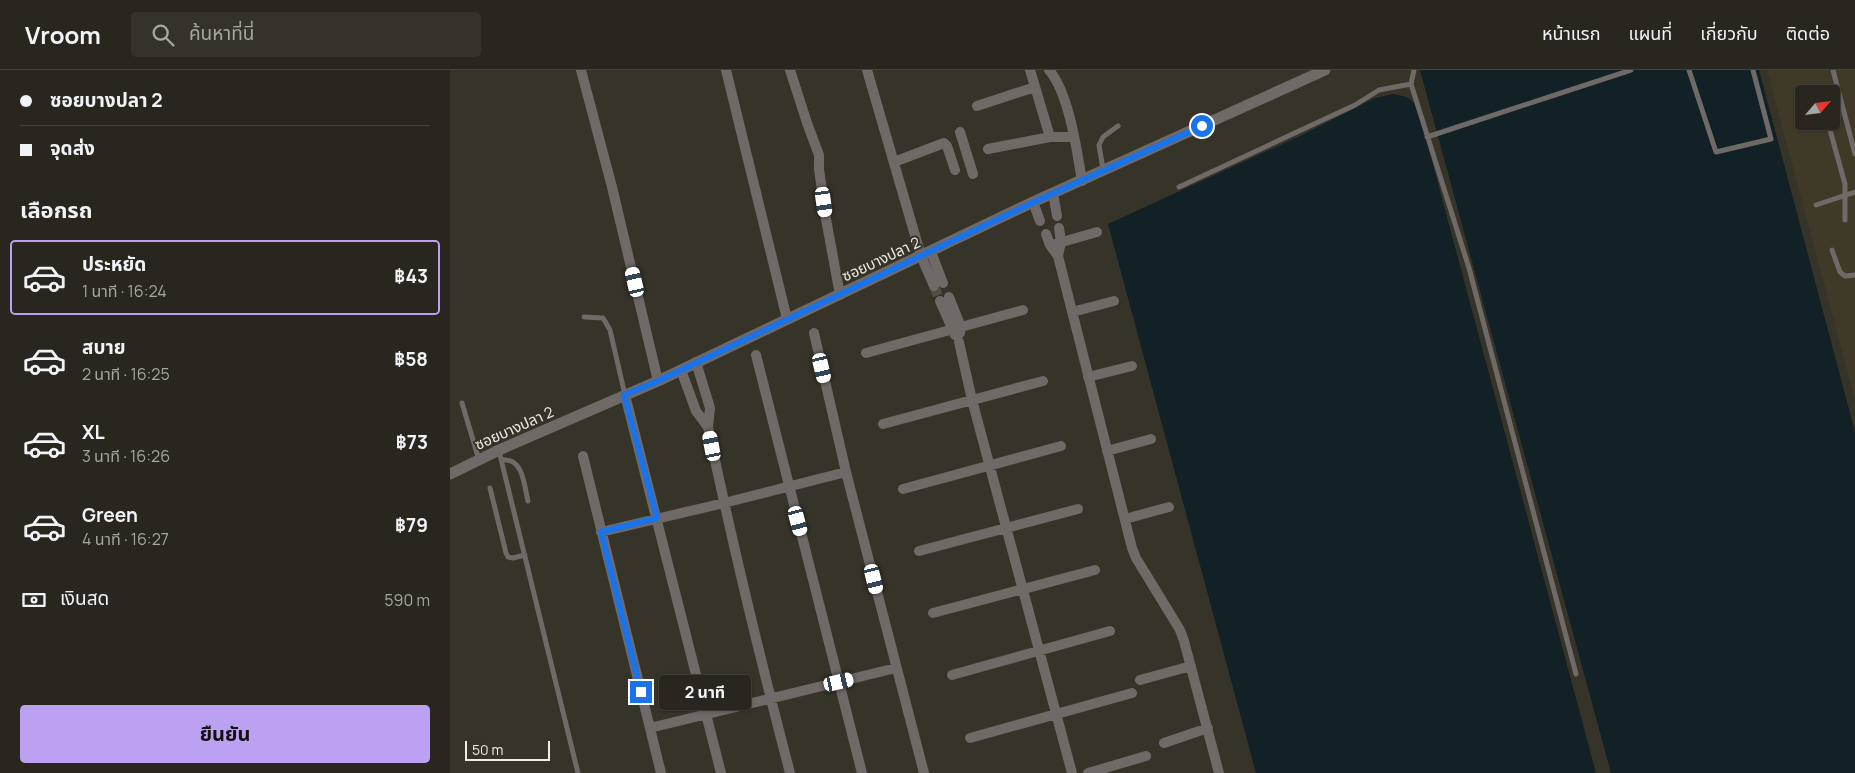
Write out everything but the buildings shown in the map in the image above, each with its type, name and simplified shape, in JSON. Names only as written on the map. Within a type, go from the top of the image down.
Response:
[{"type":"street","points":[[581,70],[612,187],[658,381]]},
{"type":"street","points":[[726,70],[787,319]]},
{"type":"street","points":[[790,70],[819,155],[819,169],[826,219],[840,294]]},
{"type":"street","points":[[867,70],[894,162],[926,254],[939,285]]},
{"type":"street","points":[[1030,70],[1050,137]]},
{"type":"street","points":[[1049,70],[1060,90],[1074,137],[1082,181]]},
{"type":"street","name":"ซอยบางปลา 2","points":[[450,474],[479,460],[500,454],[624,395],[658,381],[1053,193],[1104,171],[1303,74],[1325,70]]},
{"type":"street","points":[[977,106],[1035,87]]},
{"type":"street","points":[[960,132],[973,174]]},
{"type":"street","points":[[988,149],[1050,137],[1074,137]]},
{"type":"street","points":[[894,162],[944,143],[947,146],[955,170]]},
{"type":"street","points":[[951,158],[966,153]]},
{"type":"street","points":[[1053,193],[1057,216]]},
{"type":"street","points":[[1034,202],[1040,221]]},
{"type":"street","points":[[1058,256],[1061,242],[1059,228]]},
{"type":"street","points":[[1050,245],[1097,232]]},
{"type":"street","points":[[1046,234],[1050,245],[1058,256],[1136,558],[1180,630],[1220,773]]},
{"type":"street","points":[[945,299],[956,328],[972,400],[1072,773]]},
{"type":"street","points":[[1072,312],[1114,301]]},
{"type":"street","points":[[866,353],[1023,310]]},
{"type":"street","points":[[814,333],[846,472],[924,773]]},
{"type":"street","points":[[756,355],[862,773]]},
{"type":"street","points":[[696,362],[710,408],[708,427],[724,504],[790,773]]},
{"type":"street","points":[[1088,377],[1132,366]]},
{"type":"street","points":[[681,370],[696,411],[708,427]]},
{"type":"street","points":[[883,424],[1043,381]]},
{"type":"street","points":[[624,395],[721,773]]},
{"type":"street","points":[[1107,451],[1151,439]]},
{"type":"street","points":[[903,489],[1061,446]]},
{"type":"street","points":[[582,456],[661,773]]},
{"type":"street","points":[[601,532],[724,504],[790,485],[846,472]]},
{"type":"street","points":[[1125,519],[1169,507]]},
{"type":"street","points":[[920,551],[1078,509]]},
{"type":"street","points":[[933,613],[1095,570]]},
{"type":"street","points":[[952,675],[1110,631]]},
{"type":"street","points":[[1140,680],[1191,666]]},
{"type":"street","points":[[650,728],[896,668]]},
{"type":"street","points":[[970,738],[1132,693]]},
{"type":"street","points":[[1164,743],[1208,728]]},
{"type":"street","points":[[1088,773],[1146,756]]},
{"type":"lane","points":[[1414,70],[1410,84],[1469,268],[1576,674]]},
{"type":"lane","points":[[1427,137],[1631,70]]},
{"type":"lane","points":[[1690,70],[1716,152],[1770,139],[1753,70]]},
{"type":"lane","points":[[1833,70],[1855,154]]},
{"type":"lane","points":[[1179,187],[1355,105],[1379,90],[1410,84]]},
{"type":"lane","points":[[1104,171],[1099,145],[1103,137],[1118,126]]},
{"type":"lane","points":[[1830,130],[1845,184],[1845,220]]},
{"type":"lane","points":[[1816,205],[1855,192]]},
{"type":"lane","points":[[1832,250],[1840,272],[1845,276],[1855,275]]},
{"type":"lane","points":[[584,317],[603,318],[606,321],[610,330],[624,395]]},
{"type":"lane","points":[[462,403],[479,460]]},
{"type":"lane","points":[[500,454],[513,462],[521,473],[528,501]]},
{"type":"lane","points":[[500,454],[578,773]]},
{"type":"lane","points":[[490,488],[508,557],[513,558],[524,555]]},
{"type":"shaded area","points":[[1420,70],[1759,70],[1855,432],[1855,773],[1611,773]]},
{"type":"shaded area","points":[[1767,70],[1855,70],[1855,400]]},
{"type":"shaded area","points":[[1393,94],[1407,97],[1417,105],[1596,773],[1256,773],[1108,224],[1300,136],[1375,98]]},
{"type":"tunnel","points":[[934,286],[940,301]]},
{"type":"route","points":[[641,692],[601,532],[657,518],[624,395],[658,381],[1034,202],[1202,126]]}]
